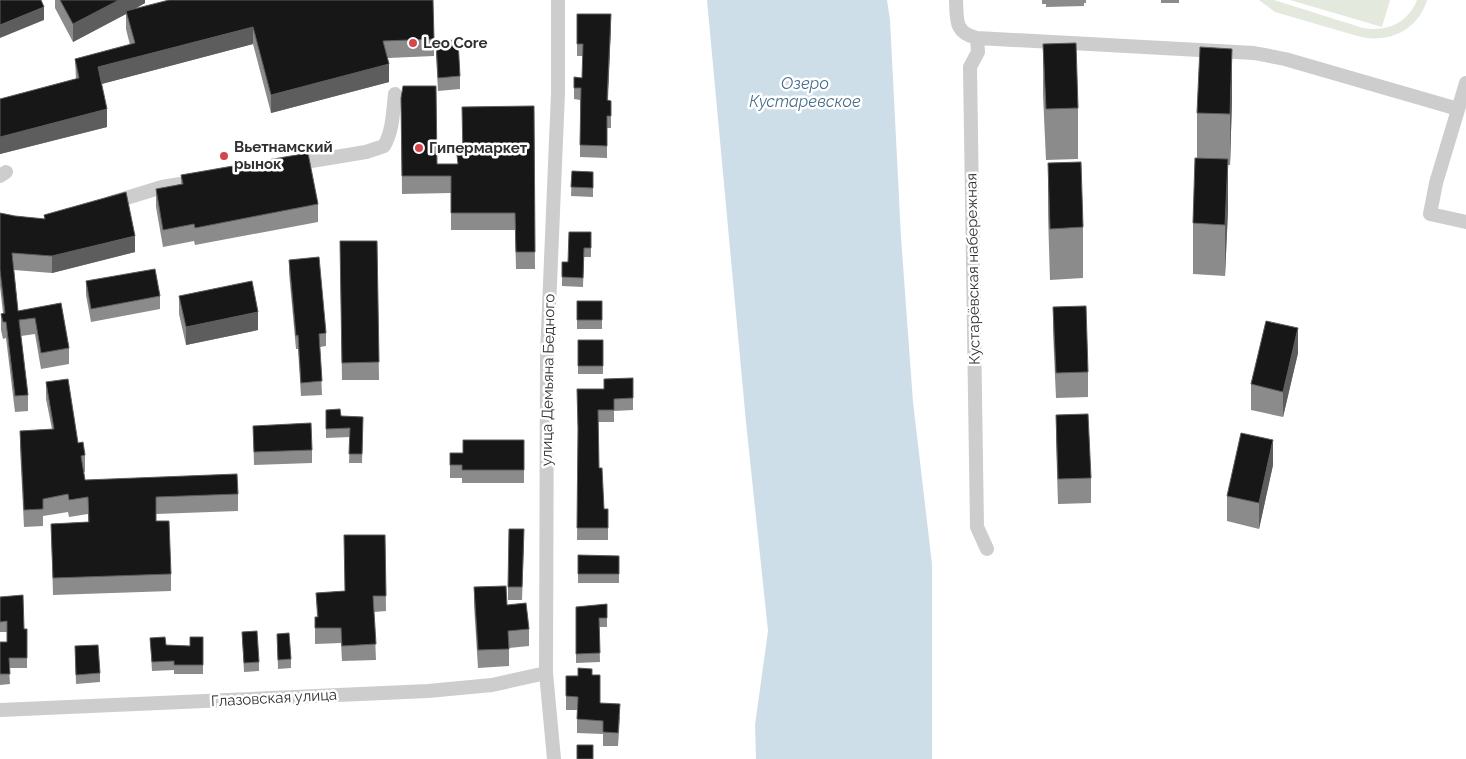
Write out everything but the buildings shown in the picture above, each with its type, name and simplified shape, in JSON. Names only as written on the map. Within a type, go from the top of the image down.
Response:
[{"type":"street","name":"улица Демьяна Бедного","points":[[554,759],[546,672],[547,355],[558,93],[558,0]]},
{"type":"street","points":[[956,0],[959,27],[969,36],[977,38],[1254,53],[1285,59],[1458,109]]},
{"type":"street","name":"Кустарёвская набережная","points":[[977,38],[978,52],[970,67],[977,527],[987,549]]},
{"type":"street","points":[[1466,84],[1436,183],[1430,214],[1466,222]]},
{"type":"street","points":[[276,167],[366,152],[384,146],[391,124],[395,94]]},
{"type":"street","points":[[101,206],[162,187],[210,178]]},
{"type":"street","name":"Глазовская улица","points":[[0,710],[428,691],[492,685],[546,672]]},
{"type":"shaded area","points":[[1259,0],[1274,0],[1363,28],[1380,29],[1402,20],[1408,15],[1417,0],[1427,0],[1417,19],[1402,32],[1382,38],[1372,38],[1361,37],[1275,12]]},
{"type":"shaded area","points":[[1290,0],[1390,0],[1382,27]]},
{"type":"water","name":"Озеро Кустаревское","points":[[707,0],[887,0],[890,20],[901,237],[913,402],[932,564],[932,759],[756,759],[755,725],[768,631],[746,422]]},
{"type":"place","name":"Leo Core","points":[[413,43]]},
{"type":"place","name":"Гипермаркет","points":[[419,148]]},
{"type":"place","name":"Вьетнамский рынок","points":[[224,156]]}]
